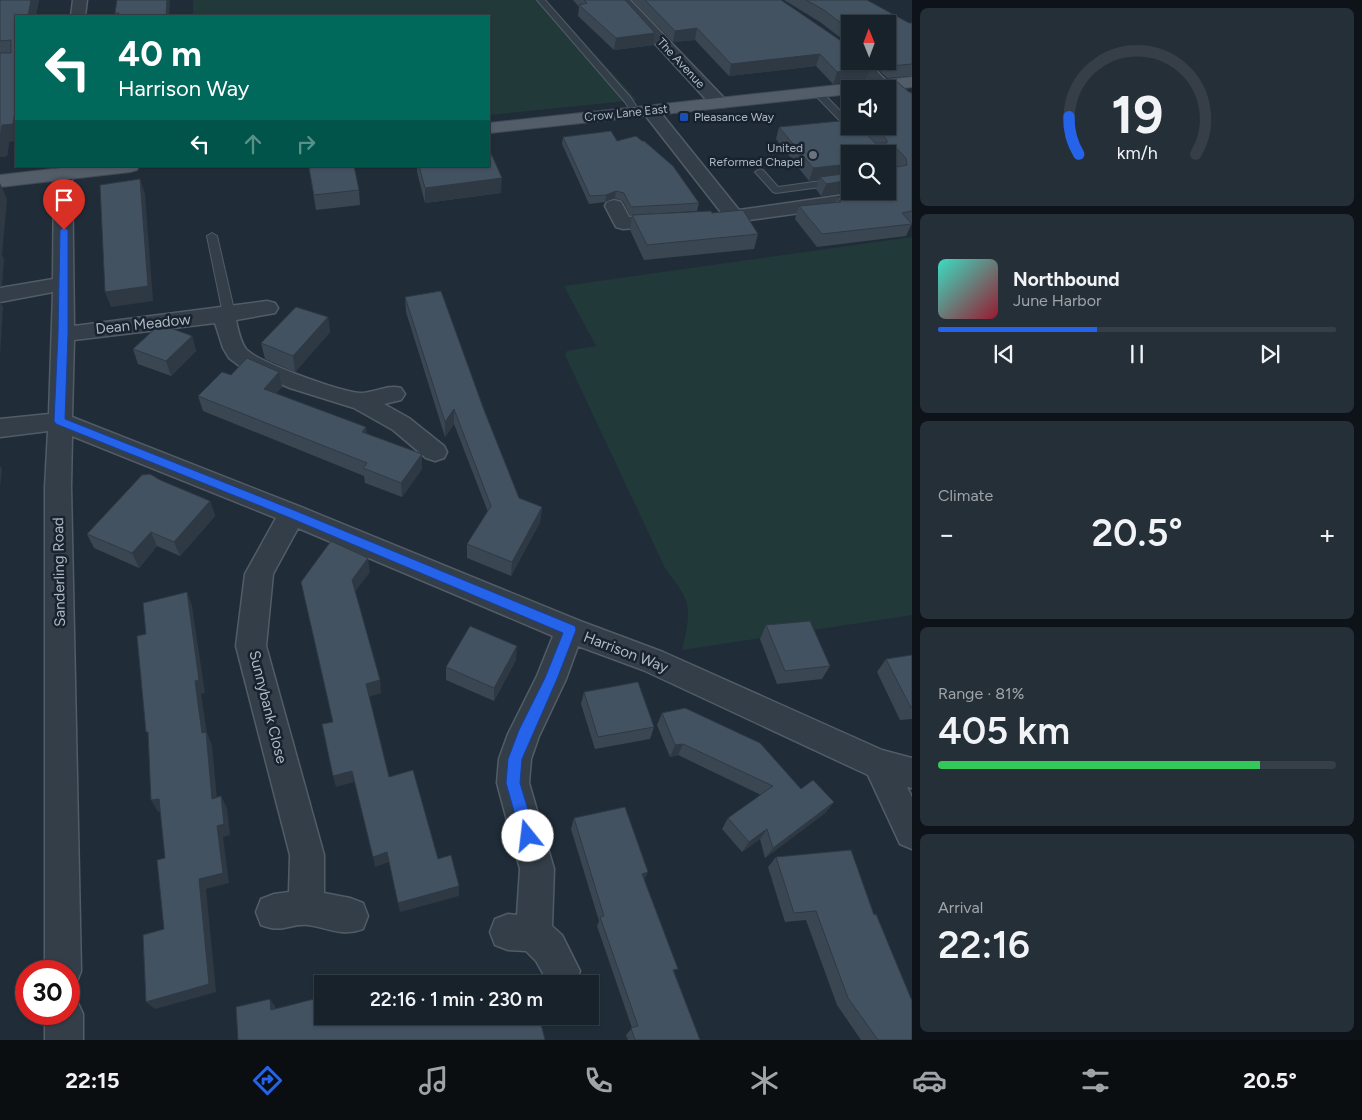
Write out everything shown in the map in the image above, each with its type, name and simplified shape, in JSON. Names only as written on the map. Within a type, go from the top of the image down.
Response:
[{"type":"main road","name":"Crow Lane East","points":[[896,86],[910,89]]},
{"type":"main road","name":"Crow Lane East","points":[[490,128],[841,89]]},
{"type":"main road","points":[[0,181],[63,170],[113,167]]},
{"type":"street","points":[[78,15],[80,0]]},
{"type":"street","name":"The Avenue","points":[[622,0],[719,103]]},
{"type":"street","points":[[870,70],[883,80]]},
{"type":"street","points":[[643,112],[724,216],[850,200]]},
{"type":"street","name":"Sanderling Road","points":[[63,170],[63,334],[59,421],[63,960]]},
{"type":"street","points":[[614,206],[623,223],[687,219]]},
{"type":"street","points":[[0,295],[63,284]]},
{"type":"street","name":"Dean Meadow","points":[[63,334],[227,315],[267,308]]},
{"type":"street","points":[[227,315],[231,340],[241,357],[256,366],[328,393],[360,401],[401,424],[435,452]]},
{"type":"street","points":[[360,401],[393,394]]},
{"type":"street","points":[[0,428],[59,421]]},
{"type":"street","name":"Harrison Way","points":[[59,421],[292,514],[570,630],[653,661],[879,764],[912,773]]},
{"type":"street","name":"Sunnybank Close","points":[[292,514],[259,574],[252,646],[307,855],[290,909],[350,916]]},
{"type":"street","points":[[562,971],[549,948],[521,933],[537,869],[513,783],[515,759],[524,734],[551,679],[570,630]]},
{"type":"street","points":[[879,764],[912,832]]},
{"type":"street","points":[[64,1025],[64,1040]]},
{"type":"lane","points":[[541,0],[628,100],[643,112]]},
{"type":"lane","points":[[818,92],[841,116]]},
{"type":"lane","points":[[760,172],[776,190],[841,181]]},
{"type":"lane","points":[[212,236],[227,315]]},
{"type":"green space","points":[[193,0],[546,0],[637,100],[490,115],[490,15],[193,15]]},
{"type":"green space","points":[[912,237],[912,615],[682,650],[688,614],[685,598],[665,568],[565,355],[567,351],[596,346],[564,286]]},
{"type":"building","points":[[0,0],[31,0],[28,15],[15,15],[15,111],[13,124],[2,125],[0,139],[0,53],[11,53],[11,40],[0,41]]},
{"type":"building","points":[[117,0],[167,0],[166,15],[118,15],[119,13],[115,13]]},
{"type":"building","points":[[584,0],[625,0],[655,33],[616,38],[579,5],[587,3]]},
{"type":"building","points":[[645,0],[781,0],[841,41],[841,70],[854,70],[837,72],[820,54],[731,64],[697,28],[675,31]]},
{"type":"building","points":[[806,0],[867,0],[894,15],[841,15],[841,23],[824,10]]},
{"type":"building","points":[[896,16],[912,23],[912,64],[896,66]]},
{"type":"building","points":[[856,79],[895,80],[856,80]]},
{"type":"building","points":[[896,81],[912,93],[912,211],[902,213],[912,224],[822,234],[799,206],[841,202],[837,198],[841,197],[841,200],[896,200],[896,167],[907,165],[906,158],[896,148],[896,145],[841,145],[841,165],[813,168],[779,127],[841,121],[841,135],[867,135],[875,143],[887,143],[887,140],[882,135],[896,135]]},
{"type":"building","points":[[611,131],[617,141],[636,136],[644,141],[673,166],[699,203],[631,207],[624,193],[616,191],[606,195],[590,196],[563,137]]},
{"type":"building","points":[[490,151],[502,178],[425,188],[419,167],[490,167]]},
{"type":"building","points":[[354,167],[359,190],[314,195],[309,168]]},
{"type":"building","points":[[841,174],[841,182],[826,184],[820,177]]},
{"type":"building","points":[[140,179],[148,286],[105,292],[100,185]]},
{"type":"building","points":[[743,210],[758,234],[647,245],[632,215],[711,211],[712,213]]},
{"type":"building","points":[[441,291],[484,410],[519,498],[542,507],[512,562],[467,544],[491,506],[454,409],[445,422],[405,297]]},
{"type":"building","points":[[296,307],[328,317],[293,356],[261,343]]},
{"type":"building","points":[[160,324],[192,336],[166,361],[133,349]]},
{"type":"building","points":[[247,358],[279,372],[264,389],[366,427],[362,432],[422,454],[401,483],[363,468],[367,463],[198,396],[222,372],[231,375]]},
{"type":"building","points":[[150,474],[210,501],[174,542],[151,532],[132,553],[87,534],[142,475]]},
{"type":"building","points":[[331,541],[368,558],[352,580],[380,680],[366,684],[389,777],[413,770],[438,859],[451,855],[459,886],[398,903],[387,852],[373,857],[352,771],[333,776],[322,724],[333,722],[301,582]]},
{"type":"building","points":[[187,592],[199,680],[195,681],[202,733],[206,732],[212,799],[221,796],[224,824],[217,826],[223,873],[199,879],[209,984],[146,1002],[143,935],[164,929],[157,860],[165,858],[159,799],[151,800],[148,732],[146,732],[137,636],[146,634],[143,603]]},
{"type":"building","points":[[810,621],[830,666],[785,671],[766,625]]},
{"type":"building","points":[[470,626],[517,646],[494,688],[446,667]]},
{"type":"building","points":[[912,655],[912,707],[911,708],[886,659]]},
{"type":"building","points":[[638,682],[654,727],[598,737],[584,692]]},
{"type":"building","points":[[685,708],[760,743],[801,789],[813,780],[834,802],[773,848],[767,829],[749,842],[728,818],[773,786],[683,744],[675,745],[662,713]]},
{"type":"building","points":[[625,807],[648,872],[642,874],[678,969],[673,970],[700,1040],[635,1040],[631,1028],[638,1026],[600,917],[604,916],[574,818]]},
{"type":"building","points":[[851,850],[874,915],[876,914],[912,1001],[912,1040],[878,1040],[848,998],[816,911],[794,913],[776,857]]},
{"type":"building","points":[[270,999],[271,1010],[314,999],[314,1025],[541,1025],[545,1040],[238,1040],[236,1007]]},
{"type":"place","name":"Pleasance Way","points":[[684,117]]},
{"type":"place","name":"United Reformed Chapel","points":[[813,155]]},
{"type":"route","points":[[64,230],[63,334],[59,421],[292,514],[570,630],[551,679],[524,734],[515,759],[513,783],[528,836]]}]
